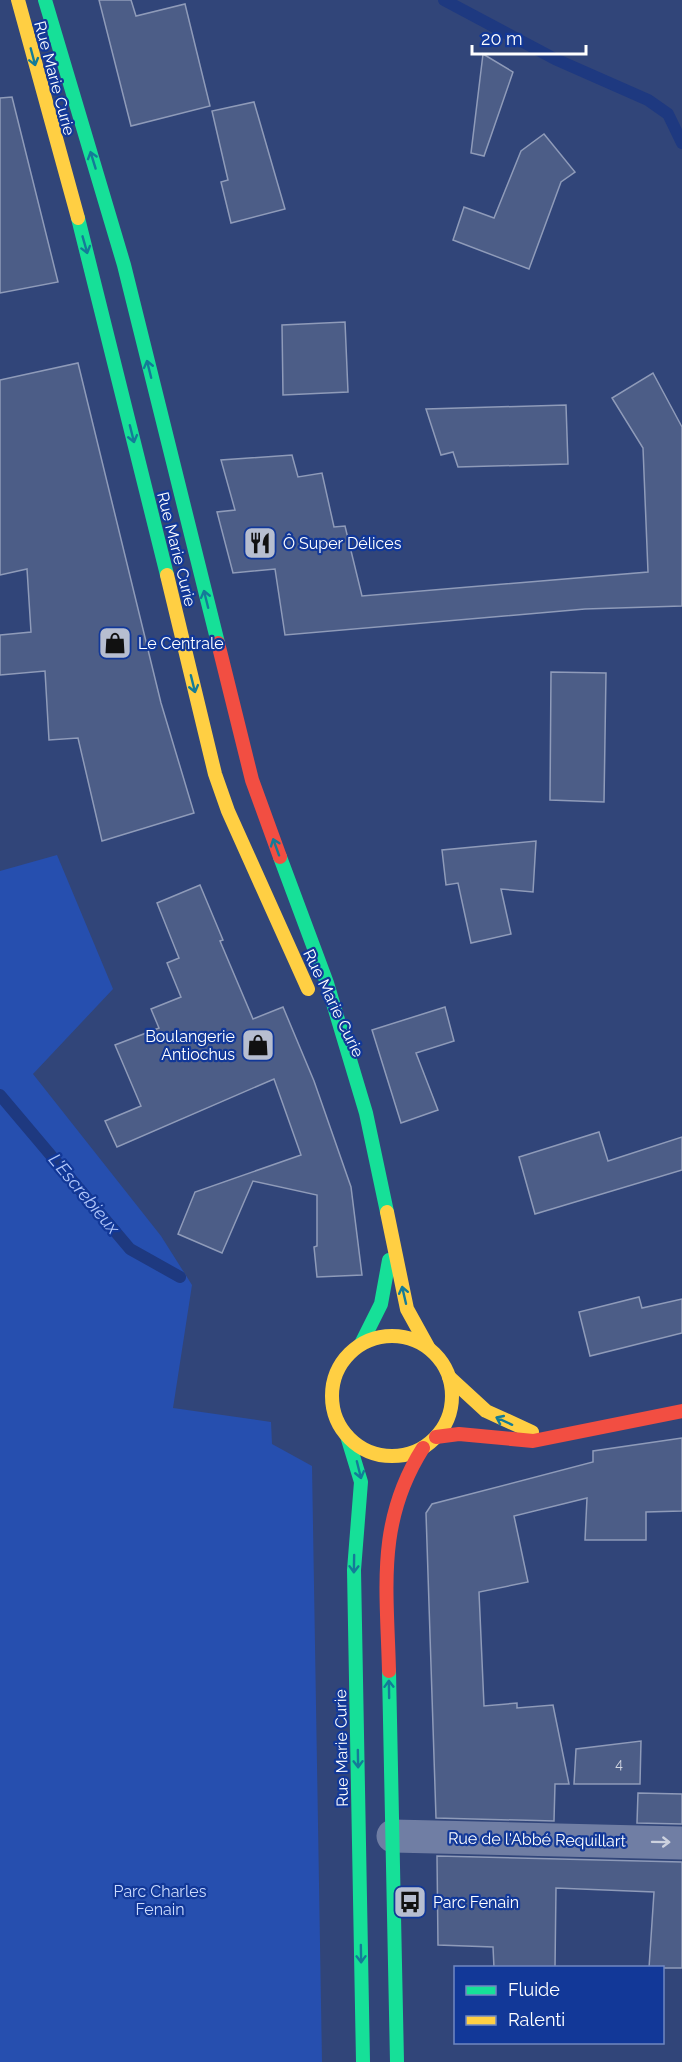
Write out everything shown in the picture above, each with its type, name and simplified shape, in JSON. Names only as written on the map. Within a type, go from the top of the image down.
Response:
[{"type":"street","name":"Rue Marie Curie","points":[[18,0],[99,294],[215,774],[228,811],[312,999]]},
{"type":"street","name":"Rue Marie Curie","points":[[45,0],[124,265],[249,770],[327,983],[375,1152],[389,1231],[407,1309],[428,1347]]},
{"type":"street","name":"Rue Marie Curie","points":[[322,1018],[357,1086]]},
{"type":"street","name":"Rue Marie Curie","points":[[361,1344],[377,1315],[386,1291],[389,1231]]},
{"type":"street","points":[[390,1335],[410,1338],[428,1347],[441,1360],[449,1377],[452,1392],[451,1409],[445,1424],[436,1437],[423,1448],[406,1455],[387,1456],[361,1448],[347,1436],[334,1413],[333,1383],[340,1365],[361,1344],[390,1335]]},
{"type":"street","points":[[449,1377],[467,1396],[495,1417],[532,1432],[560,1435]]},
{"type":"street","points":[[436,1437],[459,1434],[524,1442],[682,1411]]},
{"type":"street","name":"Rue Marie Curie","points":[[347,1436],[360,1473],[362,1491],[355,1537],[354,1570],[363,2062]]},
{"type":"street","points":[[397,2062],[387,1572],[390,1518],[398,1489],[423,1448]]},
{"type":"street","name":"Rue de l'Abbé Requillart","points":[[393,1836],[682,1843]]},
{"type":"green space","name":"Parc Charles Fenain","points":[[57,855],[113,989],[33,1074],[161,1236],[192,1285],[173,1408],[271,1422],[272,1444],[312,1466],[322,2062],[0,2062],[0,871]]},
{"type":"building","points":[[99,0],[131,0],[136,16],[185,4],[210,106],[131,126]]},
{"type":"building","points":[[483,54],[513,72],[484,156],[471,153]]},
{"type":"building","points":[[12,97],[58,282],[0,293],[0,98]]},
{"type":"building","points":[[254,102],[285,209],[231,223],[221,182],[228,180],[212,111]]},
{"type":"building","points":[[544,134],[575,172],[561,182],[529,269],[453,240],[464,207],[494,218],[521,151]]},
{"type":"building","points":[[345,322],[348,392],[283,395],[282,325]]},
{"type":"building","points":[[78,363],[161,703],[194,813],[102,841],[78,738],[49,740],[45,671],[0,675],[0,635],[31,632],[27,569],[0,575],[0,380]]},
{"type":"building","points":[[653,373],[682,427],[682,606],[585,609],[285,635],[275,569],[233,573],[217,512],[235,510],[221,460],[292,455],[298,477],[322,473],[334,527],[345,526],[362,596],[648,572],[643,448],[612,398]]},
{"type":"building","points":[[566,405],[568,464],[458,467],[453,452],[441,455],[426,409]]},
{"type":"building","points":[[551,672],[606,673],[604,802],[550,800]]},
{"type":"building","points":[[536,841],[533,892],[501,889],[511,934],[471,943],[458,883],[446,885],[442,850]]},
{"type":"building","points":[[200,885],[223,940],[220,941],[253,1019],[283,1007],[314,1081],[351,1187],[362,1275],[317,1277],[314,1247],[317,1246],[317,1195],[253,1181],[222,1253],[178,1234],[195,1192],[301,1155],[274,1079],[117,1147],[105,1121],[141,1106],[115,1045],[159,1028],[151,1009],[181,997],[167,963],[179,958],[157,903]]},
{"type":"building","points":[[445,1007],[454,1041],[416,1053],[438,1110],[401,1123],[372,1030]]},
{"type":"building","points":[[599,1132],[608,1161],[682,1137],[682,1170],[535,1214],[519,1157]]},
{"type":"building","points":[[639,1297],[642,1308],[682,1299],[682,1333],[590,1356],[579,1312]]},
{"type":"building","points":[[682,1438],[682,1511],[646,1512],[646,1540],[585,1540],[587,1498],[514,1516],[528,1582],[479,1592],[484,1706],[517,1703],[517,1708],[553,1705],[569,1784],[555,1784],[554,1821],[436,1818],[426,1513],[432,1504],[593,1462],[593,1451]]},
{"type":"building","points":[[641,1741],[640,1784],[574,1784],[576,1749]]},
{"type":"building","points":[[638,1793],[682,1794],[682,1824],[637,1823]]},
{"type":"building","points":[[437,1856],[682,1862],[682,1968],[649,1966],[654,1892],[556,1888],[555,1966],[494,1966],[493,1947],[438,1945]]},
{"type":"waterway","name":"L'Escrebieux","points":[[444,0],[555,59],[648,100],[668,114],[682,143]]},
{"type":"waterway","name":"L'Escrebieux","points":[[0,1095],[130,1249],[180,1277]]},
{"type":"traffic: fast","points":[[45,0],[124,265],[218,643]]},
{"type":"traffic: fast","points":[[78,218],[167,575]]},
{"type":"traffic: fast","points":[[280,857],[327,983],[366,1113],[387,1212]]},
{"type":"traffic: fast","points":[[361,1344],[381,1304],[389,1260]]},
{"type":"traffic: fast","points":[[347,1436],[361,1482],[354,1570],[363,2062]]},
{"type":"traffic: fast","points":[[389,1671],[397,2062]]},
{"type":"traffic: slow","points":[[18,0],[78,218]]},
{"type":"traffic: slow","points":[[167,575],[215,774],[228,811],[308,989]]},
{"type":"traffic: slow","points":[[387,1212],[407,1309],[428,1347]]},
{"type":"traffic: slow","points":[[392,1336],[415,1340],[435,1353],[448,1373],[452,1396],[448,1419],[435,1439],[415,1452],[392,1456],[369,1452],[349,1439],[336,1419],[332,1396],[336,1373],[349,1353],[369,1340],[392,1336]]},
{"type":"traffic: slow","points":[[449,1377],[486,1411],[532,1432]]},
{"type":"traffic: jam","points":[[218,643],[252,780],[280,857]]},
{"type":"traffic: jam","points":[[436,1437],[459,1434],[533,1441],[682,1411]]},
{"type":"traffic: jam","points":[[389,1671],[386,1583],[391,1529],[408,1475],[423,1448]]},
{"type":"place","name":"Ô Super Délices","points":[[260,543]]},
{"type":"place","name":"Le Centrale","points":[[115,643]]},
{"type":"place","name":"Boulangerie Antiochus","points":[[258,1045]]},
{"type":"place","name":"Parc Fenain","points":[[410,1902]]}]
